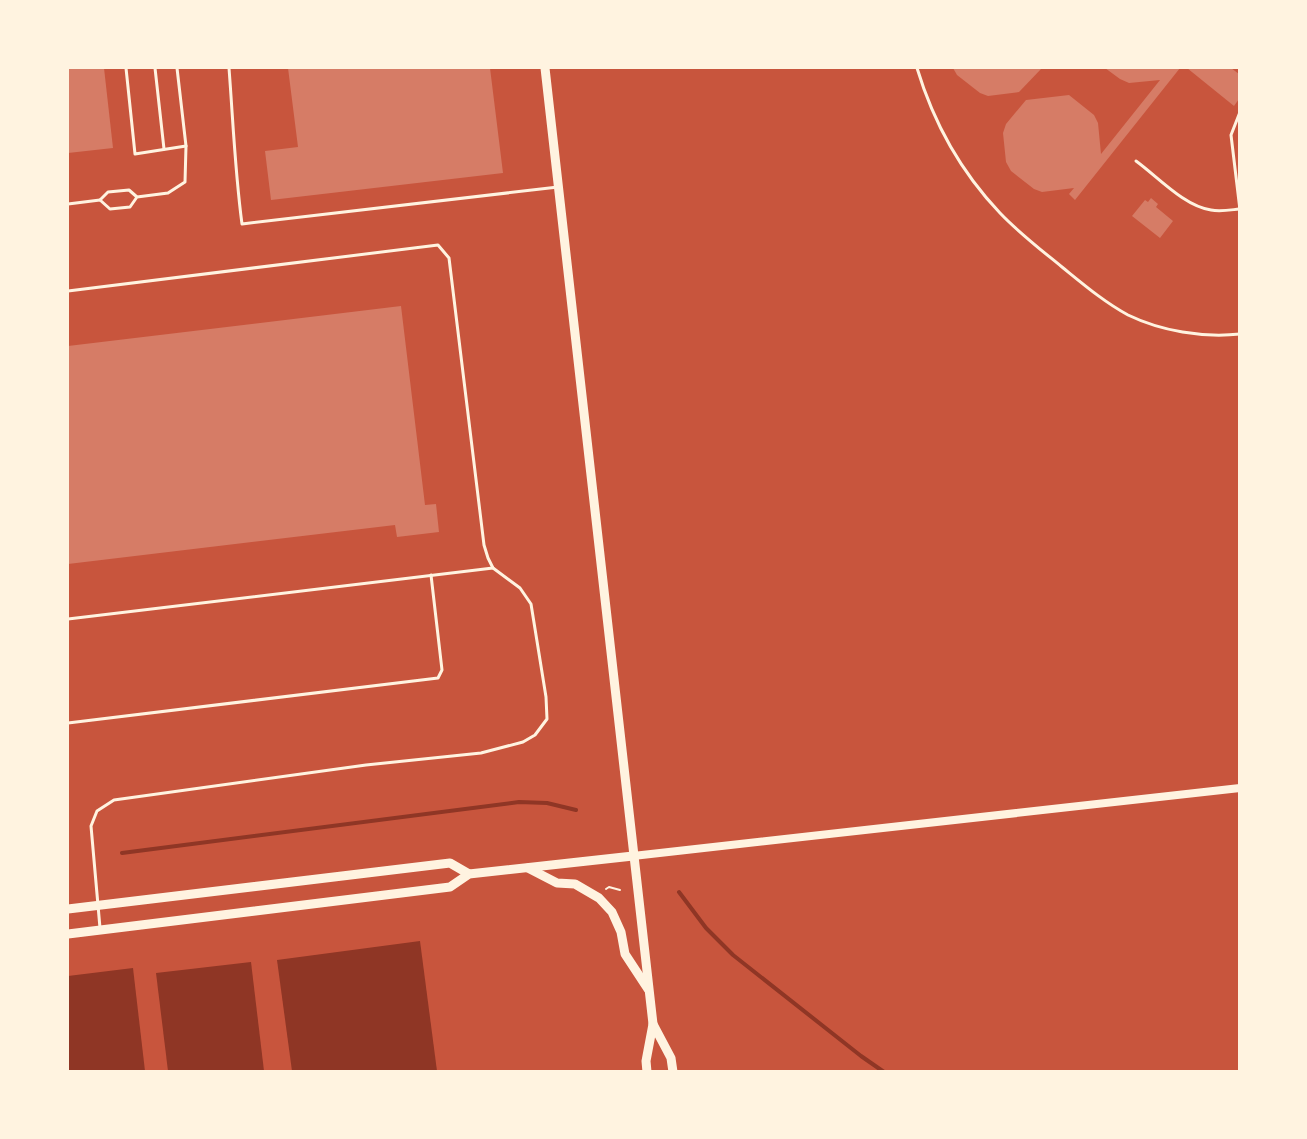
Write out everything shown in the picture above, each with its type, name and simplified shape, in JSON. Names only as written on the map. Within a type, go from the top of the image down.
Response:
[{"type":"main road","points":[[545,68],[650,994],[653,1024],[646,1061],[647,1071]]},
{"type":"main road","points":[[68,933],[450,886],[469,874],[1239,788]]},
{"type":"main road","points":[[68,909],[450,863],[469,874]]},
{"type":"main road","points":[[528,868],[557,883],[575,884],[599,898],[612,912],[621,932],[625,954],[650,994]]},
{"type":"main road","points":[[653,1024],[671,1058],[673,1071]]},
{"type":"lane","points":[[126,68],[135,154],[186,146]]},
{"type":"lane","points":[[155,68],[164,149]]},
{"type":"lane","points":[[100,200],[110,209],[130,207],[137,197],[168,193],[185,182],[186,146],[177,68]]},
{"type":"lane","points":[[229,68],[236,153],[235,177],[242,224],[559,186]]},
{"type":"lane","points":[[917,68],[936,118],[958,161],[999,213],[1027,240],[1098,296],[1129,315],[1180,332],[1239,334]]},
{"type":"lane","points":[[1136,161],[1180,197],[1193,204],[1208,210],[1239,209],[1231,135],[1239,112]]},
{"type":"lane","points":[[1235,127],[1239,124]]},
{"type":"lane","points":[[1234,158],[1239,157]]},
{"type":"lane","points":[[68,204],[100,200],[108,192],[123,190],[129,190],[137,197]]},
{"type":"lane","points":[[68,291],[438,245],[449,258],[484,545],[494,568],[520,588],[531,604],[546,697],[547,719],[535,735],[523,742],[481,753],[366,765],[114,800],[97,811],[91,826],[100,930]]},
{"type":"lane","points":[[68,618],[494,568]]},
{"type":"lane","points":[[68,723],[438,678],[442,670],[432,575]]},
{"type":"path","points":[[604,891],[609,887],[620,890]]},
{"type":"shaded area","points":[[420,941],[437,1071],[292,1071],[277,960]]},
{"type":"shaded area","points":[[251,962],[264,1071],[168,1071],[156,973]]},
{"type":"shaded area","points":[[133,968],[145,1071],[68,1071],[68,976]]},
{"type":"building","points":[[68,68],[104,68],[113,148],[68,153]]},
{"type":"building","points":[[288,68],[490,68],[503,173],[271,200],[265,151],[298,147]]},
{"type":"building","points":[[953,68],[1042,68],[1019,92],[988,96],[980,93],[957,75]]},
{"type":"building","points":[[1105,68],[1180,68],[1075,200],[1069,194],[1074,188],[1042,192],[1034,189],[1011,171],[1006,162],[1003,133],[1006,124],[1026,100],[1069,95],[1094,115],[1098,123],[1101,154],[1160,80],[1129,83]]},
{"type":"building","points":[[1187,68],[1231,68],[1239,74],[1239,99],[1234,106]]},
{"type":"building","points":[[1151,198],[1158,204],[1156,207],[1173,221],[1160,238],[1132,216],[1145,200],[1148,202]]},
{"type":"building","points":[[401,306],[425,505],[436,504],[439,532],[397,537],[395,525],[68,564],[68,346]]},
{"type":"waterway","points":[[122,853],[519,802],[547,803],[576,810]]},
{"type":"waterway","points":[[679,892],[706,928],[733,955],[884,1072]]}]
